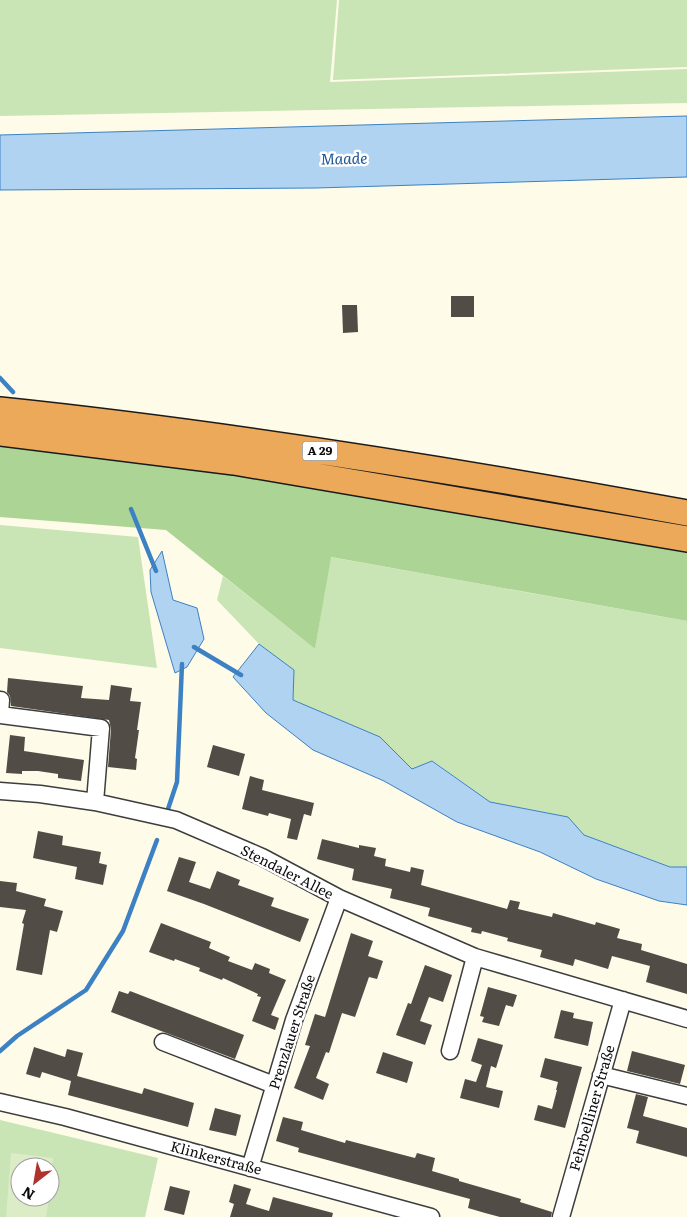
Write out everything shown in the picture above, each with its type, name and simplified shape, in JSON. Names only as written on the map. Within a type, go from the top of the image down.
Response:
[{"type":"highway","name":"A 29","points":[[0,410],[234,438],[418,466],[687,513]]},
{"type":"highway","name":"A 29","points":[[0,433],[234,462],[687,539]]},
{"type":"street","points":[[0,700],[2,700],[0,715],[101,728],[95,802]]},
{"type":"street","name":"Stendaler Allee","points":[[0,791],[40,794],[95,802],[176,820],[262,857],[339,898],[475,956],[687,1019]]},
{"type":"street","name":"Prenzlauer Straße","points":[[250,1168],[294,1020],[339,898]]},
{"type":"street","points":[[450,1051],[475,956]]},
{"type":"street","name":"Fehrbelliner Straße","points":[[561,1217],[623,1000]]},
{"type":"street","points":[[163,1042],[274,1085]]},
{"type":"street","points":[[602,1075],[687,1096]]},
{"type":"street","name":"Klinkerstraße","points":[[0,1102],[65,1117],[411,1214],[431,1217]]},
{"type":"green space","points":[[0,0],[337,0],[330,82],[687,69],[687,103],[0,116]]},
{"type":"green space","points":[[339,0],[687,0],[687,67],[333,80]]},
{"type":"green space","points":[[0,446],[265,473],[687,553],[687,621],[331,557],[315,649],[166,530],[0,517]]},
{"type":"green space","points":[[0,525],[138,537],[157,668],[0,648]]},
{"type":"green space","points":[[330,557],[687,621],[687,867],[671,867],[584,835],[568,817],[490,802],[433,761],[412,770],[380,737],[293,700],[294,670],[259,644],[217,600],[223,576],[315,649]]},
{"type":"green space","points":[[0,1120],[158,1158],[145,1217],[0,1217]]},
{"type":"green space","points":[[11,1153],[45,1157],[11,1157]]},
{"type":"green space","points":[[10,1166],[10,1207],[48,1207],[46,1217],[6,1217]]},
{"type":"water","name":"Maade","points":[[687,116],[687,177],[316,188],[0,190],[0,135]]},
{"type":"water","points":[[162,551],[173,600],[197,608],[204,639],[187,667],[175,673],[151,592],[150,570]]},
{"type":"water","points":[[259,644],[294,670],[293,700],[380,737],[412,769],[432,761],[490,802],[568,817],[584,835],[670,867],[687,867],[687,905],[659,901],[596,879],[540,852],[457,822],[384,781],[313,750],[266,713],[233,677]]},
{"type":"building","points":[[451,296],[474,296],[474,317],[451,317]]},
{"type":"building","points":[[342,305],[357,305],[358,332],[343,333]]},
{"type":"building","points":[[8,678],[83,686],[81,698],[109,700],[111,685],[132,688],[130,701],[141,702],[137,730],[139,730],[135,758],[137,759],[136,770],[108,767],[111,729],[109,720],[11,706],[10,696],[7,692]]},
{"type":"building","points":[[10,735],[25,737],[24,751],[84,760],[81,781],[58,778],[58,774],[38,771],[22,771],[22,774],[6,773]]},
{"type":"building","points":[[213,745],[245,754],[239,776],[207,767]]},
{"type":"building","points":[[250,776],[264,780],[262,790],[314,803],[311,816],[304,814],[297,840],[287,838],[291,819],[269,813],[268,816],[242,809]]},
{"type":"building","points":[[38,831],[63,836],[62,845],[101,852],[99,863],[107,865],[103,885],[75,879],[77,867],[33,858]]},
{"type":"building","points":[[322,839],[359,848],[359,845],[376,848],[374,856],[386,859],[385,866],[410,872],[411,867],[424,870],[421,885],[507,909],[510,900],[520,902],[518,909],[552,917],[553,913],[595,925],[596,922],[620,929],[617,938],[642,944],[641,950],[687,964],[687,994],[646,982],[650,966],[612,956],[608,969],[575,959],[573,966],[540,957],[542,950],[507,941],[508,938],[482,931],[481,934],[471,932],[472,928],[428,916],[430,908],[390,898],[392,889],[352,880],[354,869],[317,859]]},
{"type":"building","points":[[179,857],[196,862],[189,882],[210,889],[217,871],[240,880],[238,885],[274,898],[271,906],[309,919],[300,942],[167,891]]},
{"type":"building","points":[[0,881],[17,883],[16,891],[46,899],[44,906],[63,911],[57,932],[50,930],[42,975],[16,970],[24,924],[22,923],[26,910],[0,907]]},
{"type":"building","points":[[161,923],[211,942],[209,948],[230,957],[228,961],[252,970],[255,963],[270,969],[269,973],[286,980],[271,1015],[279,1018],[275,1030],[252,1021],[261,997],[257,996],[258,994],[223,978],[222,980],[199,971],[200,968],[149,952]]},
{"type":"building","points":[[351,933],[373,941],[368,956],[383,961],[377,979],[369,977],[355,1017],[342,1013],[329,1053],[326,1052],[316,1078],[329,1084],[323,1100],[294,1088],[310,1046],[305,1045],[315,1014],[325,1017]]},
{"type":"building","points":[[425,965],[452,975],[443,1002],[429,997],[420,1021],[432,1025],[425,1045],[396,1035],[408,1003],[411,1004]]},
{"type":"building","points":[[488,987],[517,995],[513,1007],[506,1005],[499,1026],[482,1022],[484,1017],[480,1016]]},
{"type":"building","points":[[119,991],[128,994],[130,991],[244,1035],[235,1059],[111,1012]]},
{"type":"building","points":[[561,1010],[574,1013],[573,1018],[593,1022],[588,1046],[554,1038]]},
{"type":"building","points":[[478,1038],[503,1045],[496,1068],[491,1066],[486,1087],[503,1091],[499,1108],[460,1098],[465,1079],[476,1082],[482,1065],[471,1061]]},
{"type":"building","points":[[34,1047],[65,1057],[67,1049],[83,1053],[77,1076],[142,1094],[144,1088],[194,1103],[188,1127],[68,1095],[71,1081],[42,1072],[40,1078],[26,1074]]},
{"type":"building","points":[[632,1051],[685,1065],[680,1084],[627,1071]]},
{"type":"building","points":[[383,1052],[413,1062],[407,1083],[376,1073]]},
{"type":"building","points":[[545,1058],[582,1067],[565,1128],[534,1120],[538,1105],[552,1109],[557,1090],[558,1082],[540,1077]]},
{"type":"building","points":[[636,1094],[648,1097],[643,1116],[687,1128],[687,1157],[636,1143],[639,1131],[627,1128]]},
{"type":"building","points":[[215,1108],[241,1115],[236,1136],[209,1130]]},
{"type":"building","points":[[283,1117],[303,1122],[301,1130],[345,1143],[346,1140],[415,1158],[417,1153],[435,1158],[432,1171],[521,1199],[520,1202],[552,1212],[551,1217],[500,1217],[468,1208],[470,1199],[298,1152],[299,1148],[276,1141]]},
{"type":"building","points":[[234,1184],[251,1189],[246,1204],[269,1211],[273,1197],[333,1213],[332,1217],[230,1217],[234,1204],[229,1202]]},
{"type":"building","points":[[170,1186],[190,1191],[184,1215],[164,1210]]},
{"type":"waterway","points":[[0,378],[13,392]]},
{"type":"waterway","points":[[131,509],[156,571]]},
{"type":"waterway","points":[[194,647],[241,675]]},
{"type":"waterway","points":[[168,809],[177,782],[182,664]]},
{"type":"waterway","points":[[0,1051],[17,1036],[86,990],[123,931],[157,840]]}]
